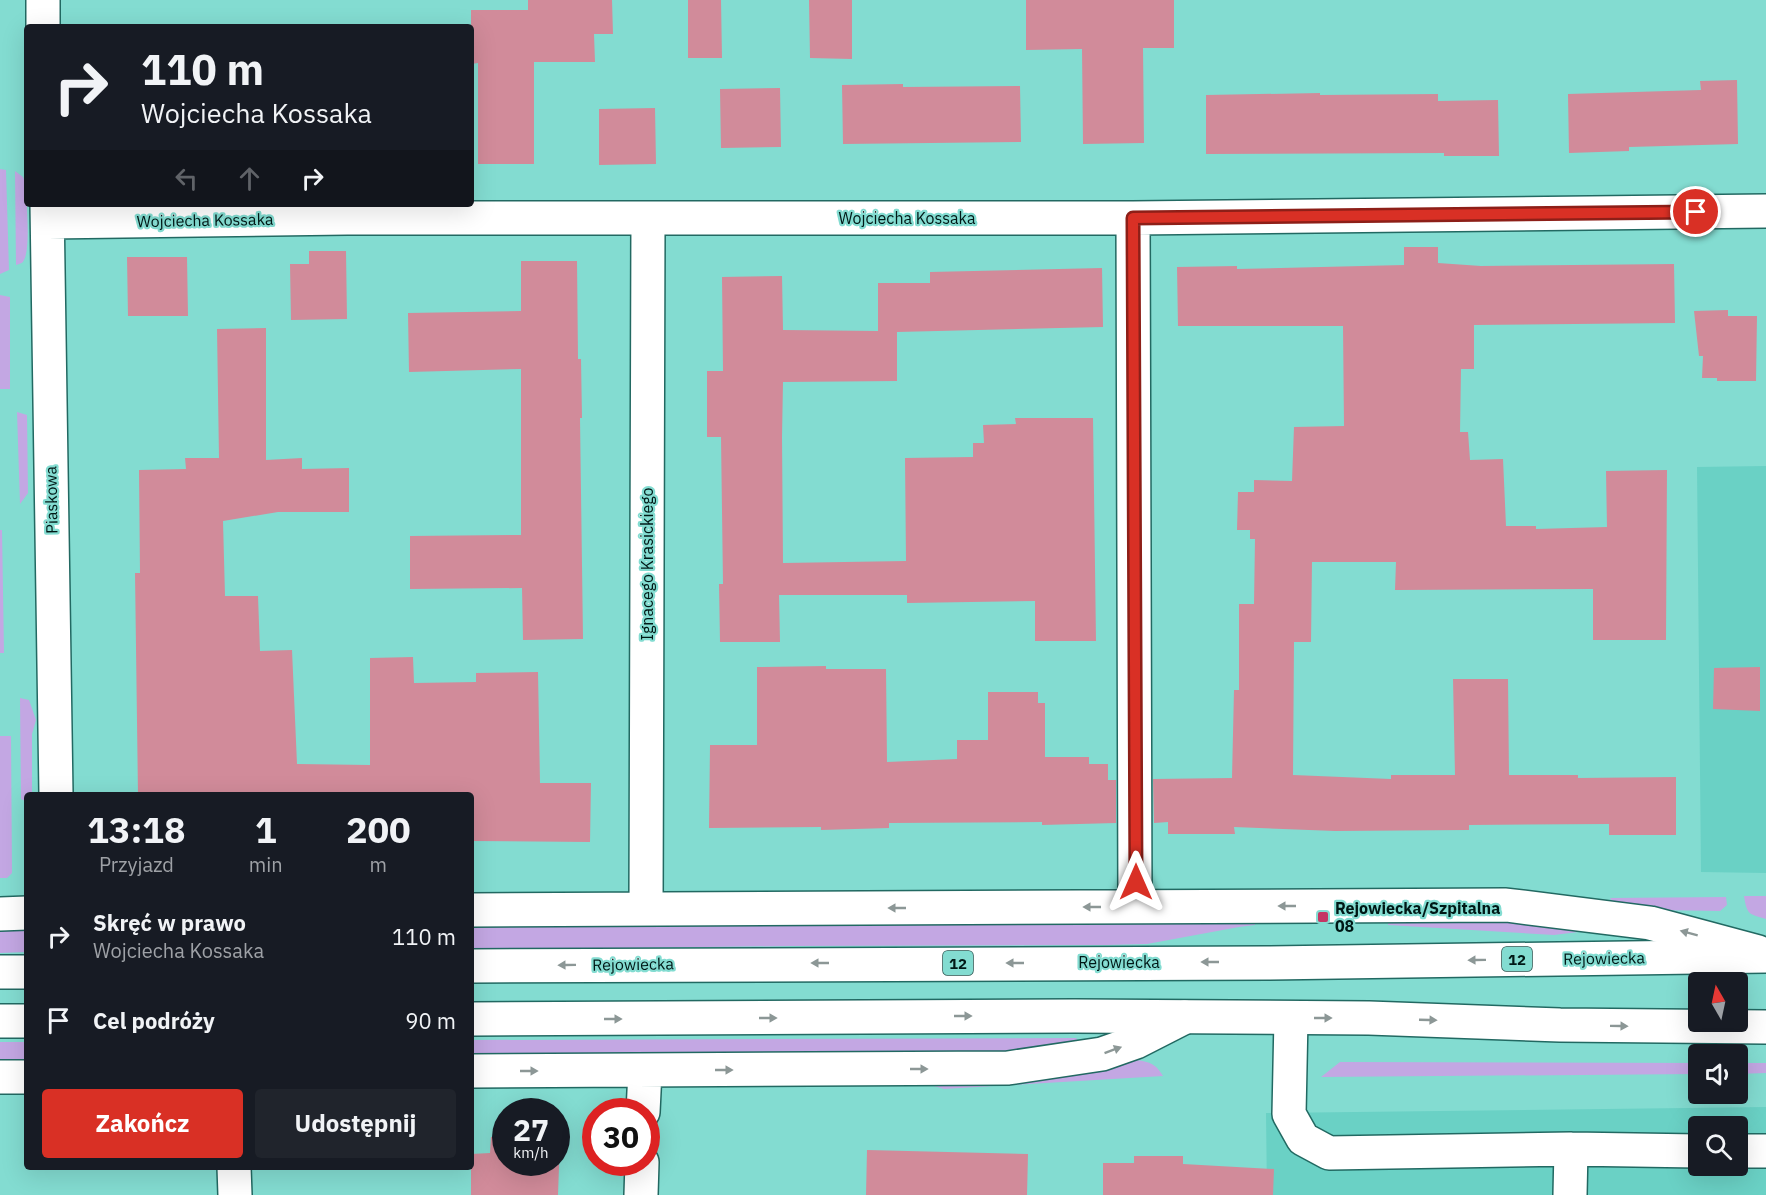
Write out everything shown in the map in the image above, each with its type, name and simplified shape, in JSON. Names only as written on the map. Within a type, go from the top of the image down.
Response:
[{"type":"main road","points":[[43,0],[43,24]]},
{"type":"main road","name":"Wojciecha Kossaka","points":[[47,213],[347,218],[1133,218],[1766,211]]},
{"type":"main road","name":"Piaskowa","points":[[47,213],[56,792]]},
{"type":"main road","name":"Ignacego Krasickiego","points":[[646,909],[648,218]]},
{"type":"main road","points":[[1133,218],[1135,906]]},
{"type":"main road","points":[[474,910],[1506,905],[1650,923],[1766,955]]},
{"type":"main road","points":[[0,914],[24,914]]},
{"type":"main road","name":"Rejowiecka","points":[[474,966],[1268,963],[1766,955]]},
{"type":"main road","points":[[0,972],[24,972]]},
{"type":"main road","points":[[474,1071],[1008,1068],[1102,1054],[1136,1042],[1185,1017]]},
{"type":"main road","points":[[1291,1018],[1289,1114],[1304,1139],[1329,1153],[1570,1149],[1688,1151]]},
{"type":"main road","points":[[474,1019],[1369,1018],[1560,1025],[1766,1027]]},
{"type":"main road","points":[[0,1021],[24,1021]]},
{"type":"main road","points":[[644,1098],[645,1071]]},
{"type":"main road","points":[[0,1077],[24,1077]]},
{"type":"main road","points":[[1570,1149],[1570,1195]]},
{"type":"main road","points":[[1748,1151],[1766,1151]]},
{"type":"main road","points":[[234,1170],[235,1195]]},
{"type":"main road","points":[[641,1195],[642,1176]]},
{"type":"shaded area","points":[[0,169],[6,170],[9,270],[0,274]]},
{"type":"shaded area","points":[[15,171],[24,180],[24,207],[27,207],[28,224],[26,254],[23,262],[16,265]]},
{"type":"shaded area","points":[[0,295],[10,297],[10,389],[0,389]]},
{"type":"shaded area","points":[[17,412],[27,415],[28,493],[20,504]]},
{"type":"shaded area","points":[[1766,466],[1766,873],[1701,872],[1697,467]]},
{"type":"shaded area","points":[[0,530],[2,530],[4,653],[0,653]]},
{"type":"shaded area","points":[[20,698],[29,700],[36,720],[32,734],[32,792],[24,792],[24,800],[21,799]]},
{"type":"shaded area","points":[[0,736],[11,736],[12,873],[7,878],[0,878]]},
{"type":"shaded area","points":[[1744,896],[1766,896],[1766,919],[1749,912]]},
{"type":"shaded area","points":[[1726,897],[1727,905],[1720,911],[1657,910],[1615,905],[1610,898]]},
{"type":"shaded area","points":[[1389,916],[1484,919],[1584,926],[1586,931],[1554,935],[1388,925]]},
{"type":"shaded area","points":[[1255,919],[1255,925],[1147,944],[474,950],[474,925]]},
{"type":"shaded area","points":[[0,929],[24,929],[24,952],[0,953]]},
{"type":"shaded area","points":[[1076,1038],[1079,1042],[997,1057],[474,1060],[474,1040]]},
{"type":"shaded area","points":[[0,1042],[24,1042],[24,1066],[0,1066]]},
{"type":"shaded area","points":[[1137,1060],[1152,1064],[1163,1076],[944,1089],[924,1083],[1007,1077]]},
{"type":"shaded area","points":[[1340,1062],[1688,1063],[1688,1074],[1321,1077]]},
{"type":"shaded area","points":[[1748,1063],[1766,1063],[1766,1073],[1748,1074]]},
{"type":"shaded area","points":[[1766,1107],[1766,1195],[1267,1195],[1266,1113]]},
{"type":"building","points":[[528,0],[612,0],[613,34],[594,34],[595,62],[534,62],[534,164],[478,164],[478,63],[474,64],[474,24],[471,24],[471,10],[528,10]]},
{"type":"building","points":[[688,0],[721,0],[722,58],[688,58]]},
{"type":"building","points":[[809,0],[852,0],[852,59],[810,58]]},
{"type":"building","points":[[1026,0],[1174,0],[1174,48],[1143,48],[1144,143],[1083,144],[1082,49],[1026,50]]},
{"type":"building","points":[[1737,80],[1738,144],[1629,147],[1629,151],[1569,153],[1568,94],[1701,90],[1700,81]]},
{"type":"building","points":[[903,84],[903,87],[1020,86],[1021,142],[843,144],[842,85]]},
{"type":"building","points":[[780,88],[781,147],[721,148],[720,89]]},
{"type":"building","points":[[1320,93],[1320,95],[1438,94],[1438,101],[1498,100],[1499,156],[1444,156],[1444,153],[1206,154],[1206,95]]},
{"type":"building","points":[[655,108],[656,164],[599,165],[599,109]]},
{"type":"building","points":[[1404,247],[1438,247],[1438,263],[1481,266],[1674,264],[1675,323],[1474,325],[1474,369],[1461,369],[1460,432],[1468,432],[1470,460],[1503,459],[1506,526],[1536,526],[1536,529],[1607,527],[1606,471],[1667,470],[1666,640],[1593,640],[1593,589],[1395,590],[1396,562],[1312,562],[1311,642],[1294,642],[1293,775],[1391,779],[1391,775],[1455,775],[1453,679],[1508,679],[1509,775],[1578,775],[1578,778],[1676,777],[1676,835],[1609,835],[1609,824],[1469,825],[1469,830],[1335,831],[1234,827],[1235,834],[1168,834],[1168,822],[1154,823],[1153,779],[1232,778],[1234,690],[1239,690],[1239,604],[1254,604],[1255,539],[1250,539],[1250,530],[1237,530],[1238,492],[1254,492],[1254,480],[1292,481],[1294,427],[1344,426],[1343,326],[1178,326],[1177,267],[1237,266],[1237,269],[1404,265]]},
{"type":"building","points":[[309,251],[346,251],[347,319],[291,320],[290,264],[309,264]]},
{"type":"building","points":[[127,257],[187,257],[188,316],[128,316]]},
{"type":"building","points":[[521,261],[577,261],[578,359],[581,359],[582,418],[580,418],[583,639],[523,640],[522,588],[410,589],[410,536],[521,535],[521,369],[409,372],[408,313],[521,311]]},
{"type":"building","points":[[1102,268],[1103,327],[897,332],[897,381],[783,382],[782,437],[783,563],[906,561],[905,458],[973,457],[973,443],[984,443],[983,425],[1016,424],[1015,418],[1093,418],[1096,641],[1035,641],[1035,601],[907,603],[907,595],[779,595],[780,642],[720,642],[719,584],[723,584],[721,437],[707,437],[707,371],[723,371],[722,277],[782,276],[783,330],[878,331],[878,283],[930,283],[930,272]]},
{"type":"building","points":[[1728,310],[1728,316],[1757,316],[1756,381],[1717,381],[1717,378],[1702,378],[1703,356],[1699,356],[1694,311]]},
{"type":"building","points":[[266,328],[266,460],[302,458],[302,469],[349,468],[349,512],[278,512],[223,521],[225,596],[258,596],[260,651],[292,650],[297,764],[370,765],[370,658],[413,657],[414,683],[476,682],[476,673],[538,672],[540,783],[591,783],[590,842],[474,841],[474,792],[138,792],[135,573],[140,573],[139,470],[186,469],[185,458],[219,458],[217,329]]},
{"type":"building","points":[[826,666],[826,669],[886,669],[887,762],[957,759],[957,740],[988,740],[988,692],[1038,692],[1038,703],[1045,703],[1045,757],[1089,757],[1089,764],[1108,764],[1108,780],[1116,780],[1116,823],[1042,825],[1042,822],[889,823],[889,828],[821,830],[821,827],[709,828],[710,745],[757,745],[757,667]]},
{"type":"building","points":[[1760,667],[1760,711],[1713,709],[1714,668]]},
{"type":"building","points":[[492,1137],[492,1176],[559,1176],[558,1195],[471,1195],[471,1170],[474,1170],[474,1154],[490,1153]]},
{"type":"building","points":[[867,1150],[1028,1154],[1027,1195],[866,1195]]},
{"type":"building","points":[[1134,1156],[1183,1156],[1183,1164],[1274,1169],[1273,1195],[1103,1195],[1103,1163],[1134,1163]]},
{"type":"place","name":"Rejowiecka/Szpitalna 08","points":[[1323,917]]},
{"type":"route","points":[[1136,882],[1133,218],[1696,212]]}]
